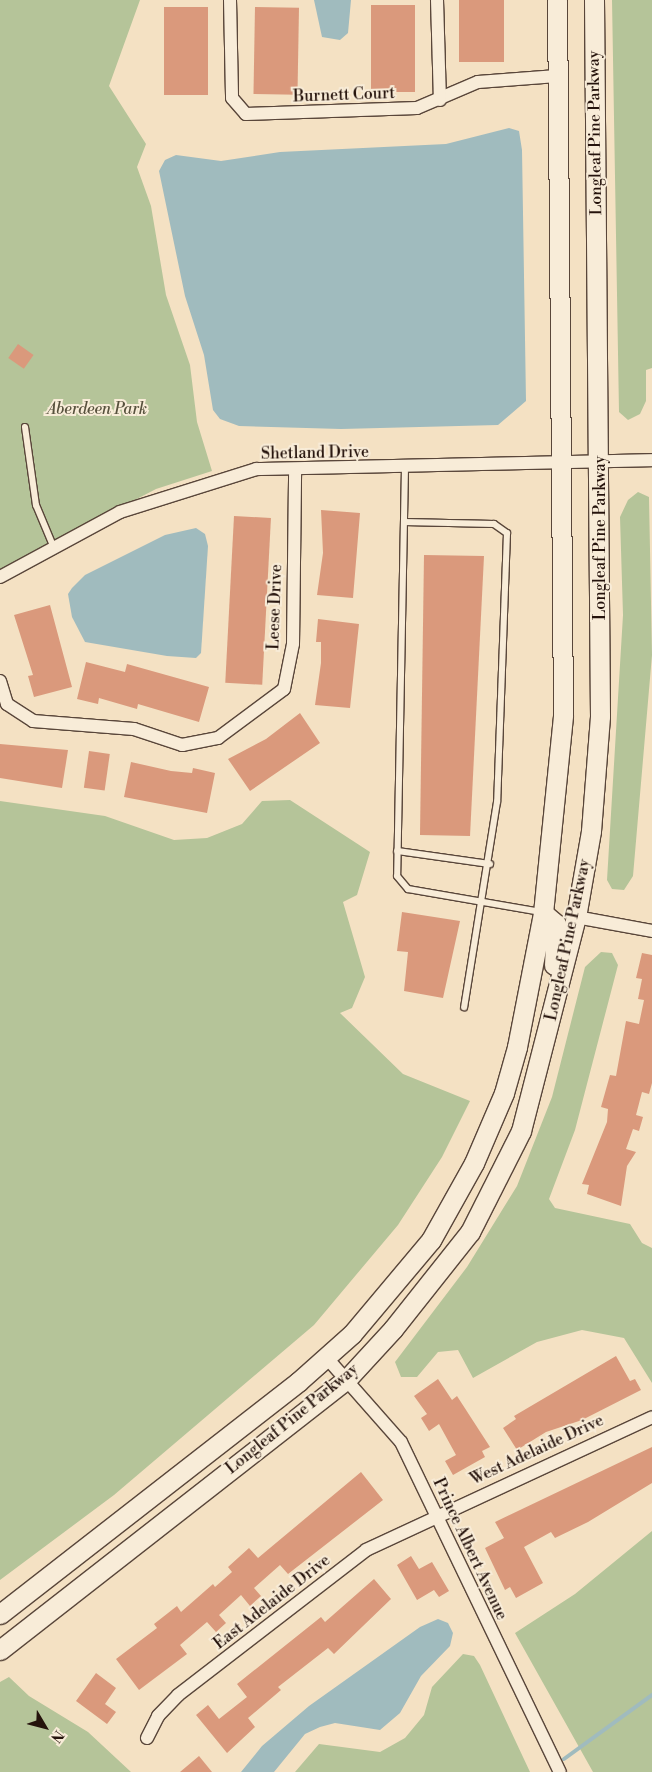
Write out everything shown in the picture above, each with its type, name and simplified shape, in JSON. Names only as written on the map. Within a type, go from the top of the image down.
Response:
[{"type":"main road","name":"Longleaf Pine Parkway","points":[[0,1614],[326,1357],[352,1334],[431,1240],[474,1162],[517,1048],[543,913],[563,715],[564,465],[557,76],[558,0]]},
{"type":"main road","name":"Longleaf Pine Parkway","points":[[0,1650],[347,1379],[393,1329],[470,1232],[506,1166],[534,1095],[576,917],[590,831],[600,716],[600,463],[594,0]]},
{"type":"main road","points":[[534,1095],[525,1086],[558,947],[556,924],[543,913]]},
{"type":"street","name":"Burnett Court","points":[[230,0],[232,98],[246,114],[417,108],[440,100],[478,82],[557,76]]},
{"type":"street","points":[[437,0],[440,100]]},
{"type":"street","name":"Shetland Drive","points":[[0,577],[120,512],[256,469],[564,465],[652,460]]},
{"type":"street","name":"Leese Drive","points":[[0,681],[7,704],[33,721],[134,729],[182,745],[218,738],[284,689],[292,644],[295,469]]},
{"type":"street","points":[[576,917],[652,931]]},
{"type":"street","name":"Prince Albert Avenue","points":[[326,1357],[401,1442],[560,1772]]},
{"type":"street","name":"West Adelaide Drive","points":[[437,1516],[652,1417]]},
{"type":"street","name":"East Adelaide Drive","points":[[147,1738],[158,1716],[178,1694],[342,1568],[366,1550],[437,1516]]},
{"type":"lane","points":[[25,428],[36,505],[54,548]]},
{"type":"lane","points":[[405,467],[397,851],[401,885],[543,913]]},
{"type":"lane","points":[[404,522],[494,524],[507,533],[504,705],[490,864],[485,901],[464,1007]]},
{"type":"lane","points":[[397,851],[490,864]]},
{"type":"green space","name":"Aberdeen Park","points":[[0,0],[140,0],[109,86],[146,144],[137,167],[151,206],[166,295],[190,365],[197,422],[212,471],[156,489],[0,570]]},
{"type":"green space","points":[[612,0],[652,0],[652,368],[646,370],[646,401],[640,414],[628,420],[619,412]]},
{"type":"green space","points":[[638,492],[649,497],[652,655],[633,876],[624,890],[612,889],[607,880],[623,615],[620,517],[628,500]]},
{"type":"green space","points":[[290,800],[370,852],[357,895],[343,902],[365,977],[352,1008],[340,1013],[403,1074],[470,1101],[442,1157],[398,1225],[314,1325],[114,1495],[0,1580],[0,801],[105,816],[174,840],[207,838],[242,824],[262,801]]},
{"type":"green space","points":[[601,952],[612,953],[618,965],[575,1130],[549,1199],[555,1208],[630,1224],[642,1243],[652,1248],[652,1383],[624,1338],[582,1330],[537,1342],[473,1378],[458,1350],[438,1352],[417,1377],[401,1377],[395,1362],[467,1267],[517,1186],[552,1097],[585,967]]},
{"type":"green space","points":[[652,1531],[652,1772],[593,1772],[515,1633],[575,1594]]},
{"type":"green space","points":[[463,1654],[474,1656],[480,1665],[530,1772],[295,1772],[319,1744],[380,1752],[405,1738],[424,1715],[432,1687]]},
{"type":"green space","points":[[9,1677],[29,1696],[88,1732],[131,1772],[0,1772],[0,1682]]},
{"type":"water","points":[[314,0],[351,0],[348,33],[340,40],[322,37]]},
{"type":"water","points":[[509,128],[519,131],[522,150],[526,401],[498,425],[341,429],[239,426],[220,419],[213,410],[204,355],[185,296],[159,171],[165,160],[176,155],[221,161],[280,152],[446,144]]},
{"type":"water","points":[[196,528],[205,534],[208,546],[201,653],[196,658],[167,656],[85,642],[72,617],[68,594],[72,588],[85,575],[165,535]]},
{"type":"water","points":[[438,1619],[448,1623],[453,1633],[450,1646],[421,1676],[400,1713],[380,1730],[335,1723],[320,1727],[305,1734],[274,1772],[241,1772],[262,1746],[309,1706],[420,1627]]},
{"type":"building","points":[[459,0],[504,0],[504,62],[459,62]]},
{"type":"building","points":[[371,5],[415,5],[415,92],[371,92]]},
{"type":"building","points":[[164,7],[208,7],[208,95],[164,95]]},
{"type":"building","points":[[255,7],[299,8],[297,95],[253,94]]},
{"type":"building","points":[[18,344],[34,355],[24,369],[8,358]]},
{"type":"building","points":[[321,510],[360,513],[353,598],[317,595],[323,553]]},
{"type":"building","points":[[234,516],[271,518],[262,685],[225,683]]},
{"type":"building","points":[[424,555],[484,556],[470,836],[420,835]]},
{"type":"building","points":[[50,605],[72,687],[34,697],[28,676],[33,675],[14,615]]},
{"type":"building","points":[[318,619],[359,624],[350,708],[315,705],[321,663],[321,642],[316,642]]},
{"type":"building","points":[[86,662],[125,672],[127,664],[209,687],[199,722],[138,704],[137,709],[99,698],[98,704],[77,699]]},
{"type":"building","points":[[300,713],[320,743],[250,791],[228,759],[266,739]]},
{"type":"building","points":[[0,744],[68,750],[62,788],[0,778]]},
{"type":"building","points":[[89,751],[110,754],[105,791],[84,788]]},
{"type":"building","points":[[131,762],[171,771],[192,773],[193,768],[215,773],[207,813],[124,797]]},
{"type":"building","points":[[402,912],[460,921],[443,998],[404,991],[408,952],[397,951]]},
{"type":"building","points":[[642,953],[652,955],[652,1083],[649,1094],[642,1092],[636,1115],[643,1117],[639,1131],[633,1129],[626,1149],[636,1152],[627,1166],[621,1206],[587,1194],[589,1185],[582,1184],[607,1122],[608,1109],[601,1107],[610,1075],[616,1076],[626,1021],[639,1024],[644,1000],[638,999],[642,979],[636,978]]},
{"type":"building","points":[[616,1356],[630,1381],[635,1379],[641,1390],[582,1420],[546,1432],[517,1450],[503,1428],[516,1419],[514,1416]]},
{"type":"building","points":[[438,1379],[452,1400],[457,1396],[490,1447],[482,1451],[485,1457],[453,1475],[445,1461],[456,1455],[439,1424],[429,1431],[421,1418],[427,1414],[414,1396]]},
{"type":"building","points":[[652,1447],[652,1483],[588,1522],[555,1538],[551,1532],[524,1547],[543,1583],[516,1598],[510,1587],[505,1590],[485,1548],[504,1538],[495,1522]]},
{"type":"building","points":[[361,1472],[383,1500],[288,1574],[280,1565],[254,1588],[261,1596],[250,1606],[241,1595],[219,1615],[226,1623],[216,1632],[207,1622],[180,1645],[187,1654],[139,1690],[116,1659],[157,1628],[154,1624],[177,1606],[181,1612],[213,1584],[215,1587],[232,1572],[228,1567],[249,1548],[258,1558]]},
{"type":"building","points":[[411,1556],[419,1569],[432,1562],[449,1591],[439,1597],[434,1590],[417,1600],[397,1565]]},
{"type":"building","points":[[374,1579],[391,1599],[334,1654],[328,1648],[278,1687],[281,1690],[248,1718],[255,1727],[227,1753],[196,1715],[208,1705],[219,1719],[247,1697],[237,1684],[321,1617],[325,1622]]},
{"type":"building","points":[[96,1673],[116,1688],[105,1704],[116,1712],[107,1724],[76,1701]]},
{"type":"building","points":[[199,1756],[212,1772],[180,1772]]},
{"type":"waterway","points":[[564,1759],[652,1695]]}]
